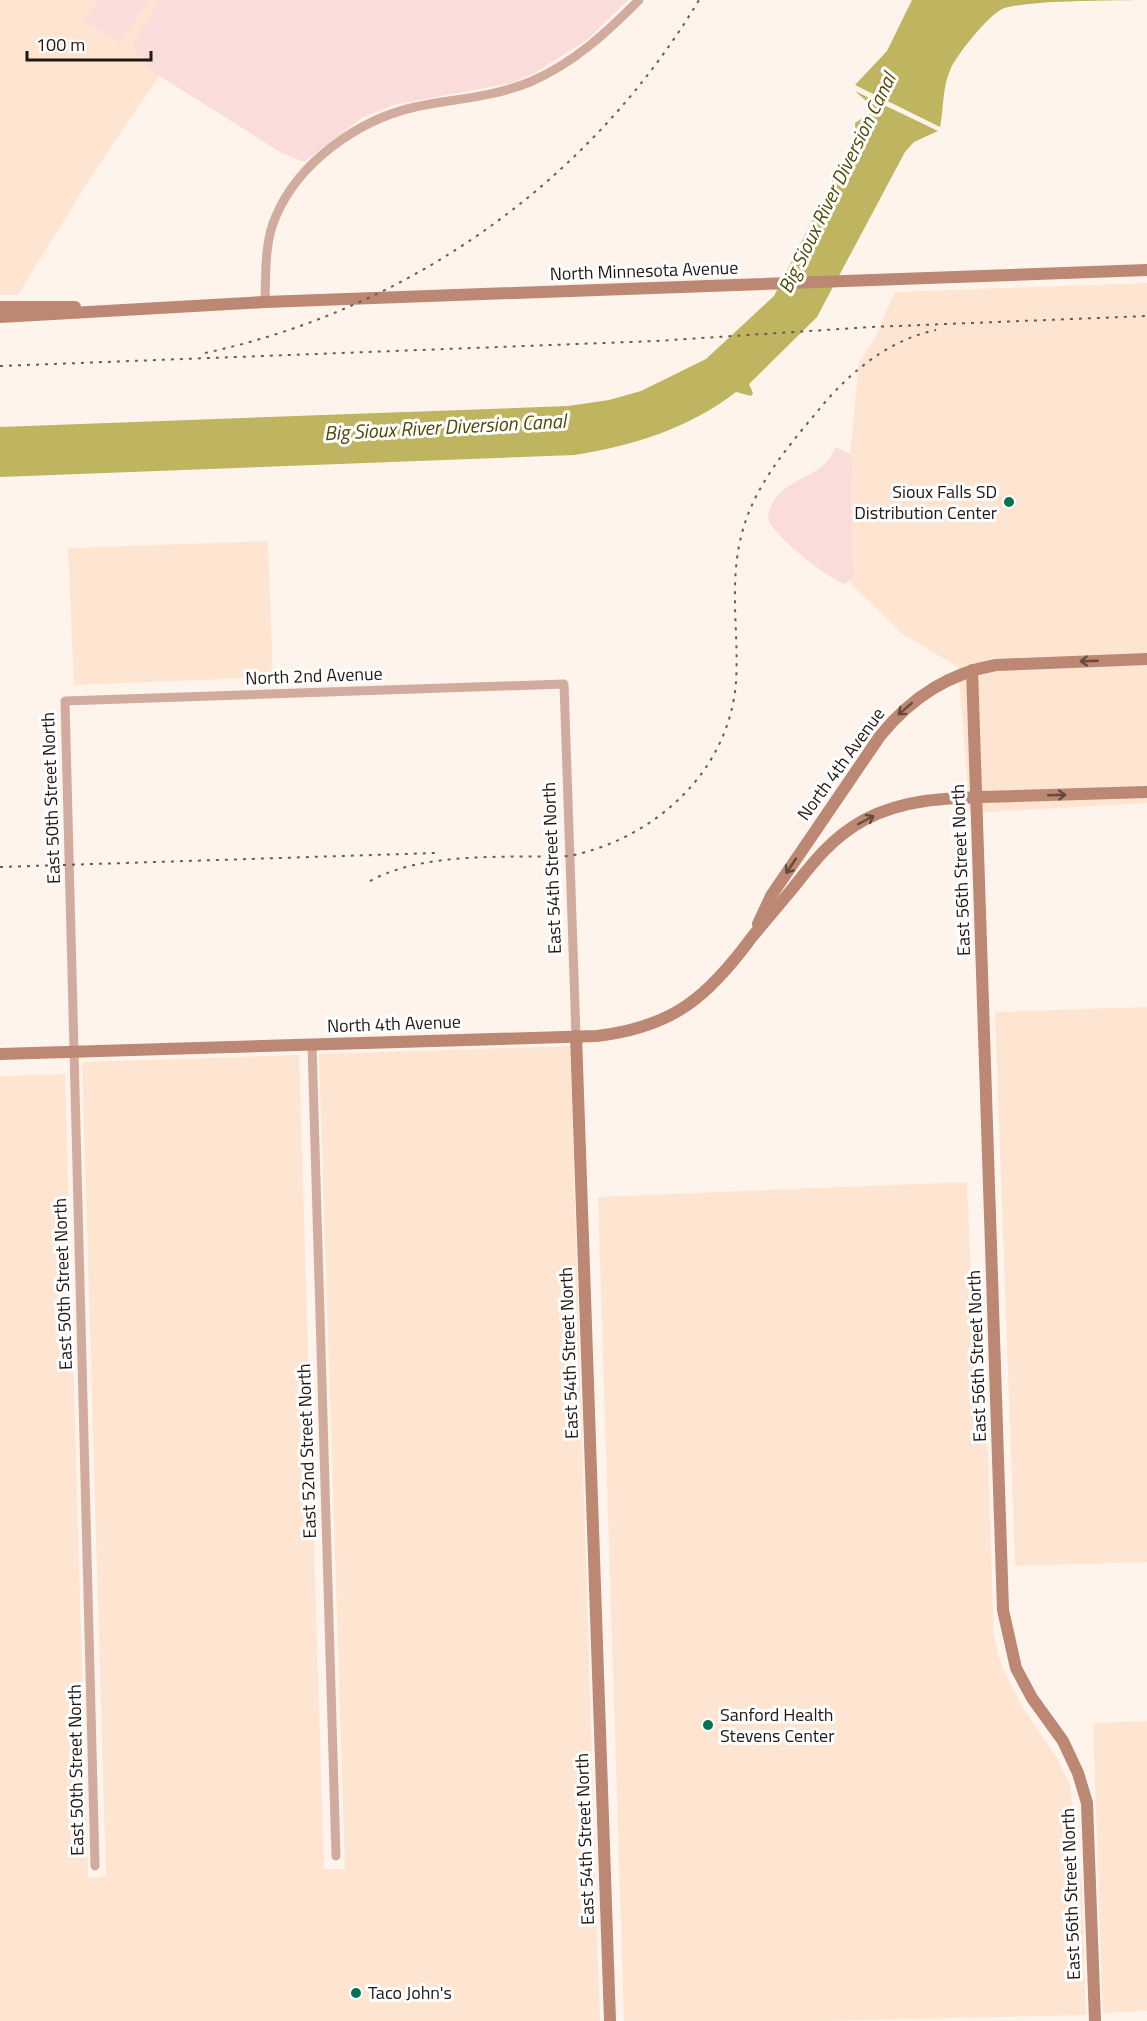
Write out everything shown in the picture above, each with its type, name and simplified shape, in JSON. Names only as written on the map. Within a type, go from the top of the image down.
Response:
[{"type":"street","points":[[265,302],[269,242],[275,217],[302,178],[341,141],[368,123],[399,111],[495,93],[543,76],[589,47],[639,0]]},
{"type":"street","name":"North Minnesota Avenue","points":[[0,318],[265,302],[1147,270]]},
{"type":"street","name":"North Minnesota Avenue","points":[[0,307],[142,309]]},
{"type":"street","name":"North 4th Avenue","points":[[753,936],[771,896],[891,722],[927,691],[972,670],[1011,664],[1147,659]]},
{"type":"street","name":"East 56th Street North","points":[[972,670],[1003,1610],[1017,1668],[1032,1698],[1063,1741],[1078,1773],[1087,1803],[1095,2021]]},
{"type":"street","name":"North 2nd Avenue","points":[[65,701],[564,684]]},
{"type":"street","name":"East 54th Street North","points":[[564,684],[610,2021]]},
{"type":"street","name":"East 50th Street North","points":[[65,701],[95,1866]]},
{"type":"street","name":"North 4th Avenue","points":[[0,1054],[576,1036],[622,1032],[676,1012],[714,985],[818,855],[849,829],[879,813],[911,803],[976,797],[1147,792]]},
{"type":"street","name":"East 52nd Street North","points":[[312,1045],[336,1856]]},
{"type":"shaded area","points":[[0,0],[618,0],[185,38],[89,180],[18,295],[0,295]]},
{"type":"shaded area","points":[[98,0],[148,0],[120,43],[85,21]]},
{"type":"shaded area","points":[[159,0],[628,0],[588,39],[535,73],[511,83],[393,105],[362,118],[304,162],[280,152],[147,68],[135,50],[134,43]]},
{"type":"shaded area","points":[[1147,283],[1147,803],[970,813],[958,667],[902,634],[850,583],[854,568],[851,485],[854,459],[850,454],[859,362],[874,340],[895,292]]},
{"type":"shaded area","points":[[835,447],[850,454],[854,459],[851,485],[854,576],[846,584],[828,575],[788,544],[770,524],[768,517],[772,504],[779,494],[821,467],[830,458]]},
{"type":"shaded area","points":[[268,541],[273,677],[74,685],[68,548]]},
{"type":"shaded area","points":[[1147,1007],[1147,1562],[1015,1566],[995,1012]]},
{"type":"shaded area","points":[[570,1046],[600,2021],[0,2021],[0,1076],[65,1074],[88,1878],[106,1876],[82,1062],[299,1055],[324,1869],[345,1869],[319,1054]]},
{"type":"shaded area","points":[[967,1182],[976,1397],[986,1397],[994,1637],[1001,1664],[1023,1708],[1056,1756],[1070,1785],[1082,1887],[1086,2015],[819,2021],[624,2021],[598,1197]]},
{"type":"shaded area","points":[[1147,1721],[1147,2011],[1103,2013],[1093,1723]]},
{"type":"water","points":[[912,0],[1135,0],[1047,2],[1002,9],[989,19],[974,36],[951,68],[945,90],[940,127],[855,85],[887,51]]},
{"type":"water","name":"Big Sioux River Diversion Canal","points":[[855,91],[938,131],[914,142],[905,152],[817,317],[749,384],[753,393],[751,396],[736,392],[699,416],[660,434],[575,455],[0,477],[0,427],[568,406],[609,400],[641,391],[706,359],[774,296],[818,209],[825,204],[828,189],[856,135],[855,123],[873,111],[872,106]]},
{"type":"railway","points":[[205,353],[281,333],[354,305],[423,269],[489,228],[550,179],[605,125],[655,65],[699,0]]},
{"type":"railway","points":[[0,366],[656,341],[871,327],[1147,316]]},
{"type":"railway","points":[[370,881],[392,871],[441,860],[570,856],[601,847],[631,834],[658,817],[682,796],[703,772],[719,745],[730,715],[737,664],[735,591],[737,555],[747,518],[763,484],[784,452],[821,407],[858,369],[902,341],[936,330]]},
{"type":"railway","points":[[0,867],[435,853]]},
{"type":"place","name":"Sioux Falls SD Distribution Center","points":[[1009,502]]},
{"type":"place","name":"Sanford Health Stevens Center","points":[[708,1725]]},
{"type":"place","name":"Taco John's","points":[[356,1993]]}]
